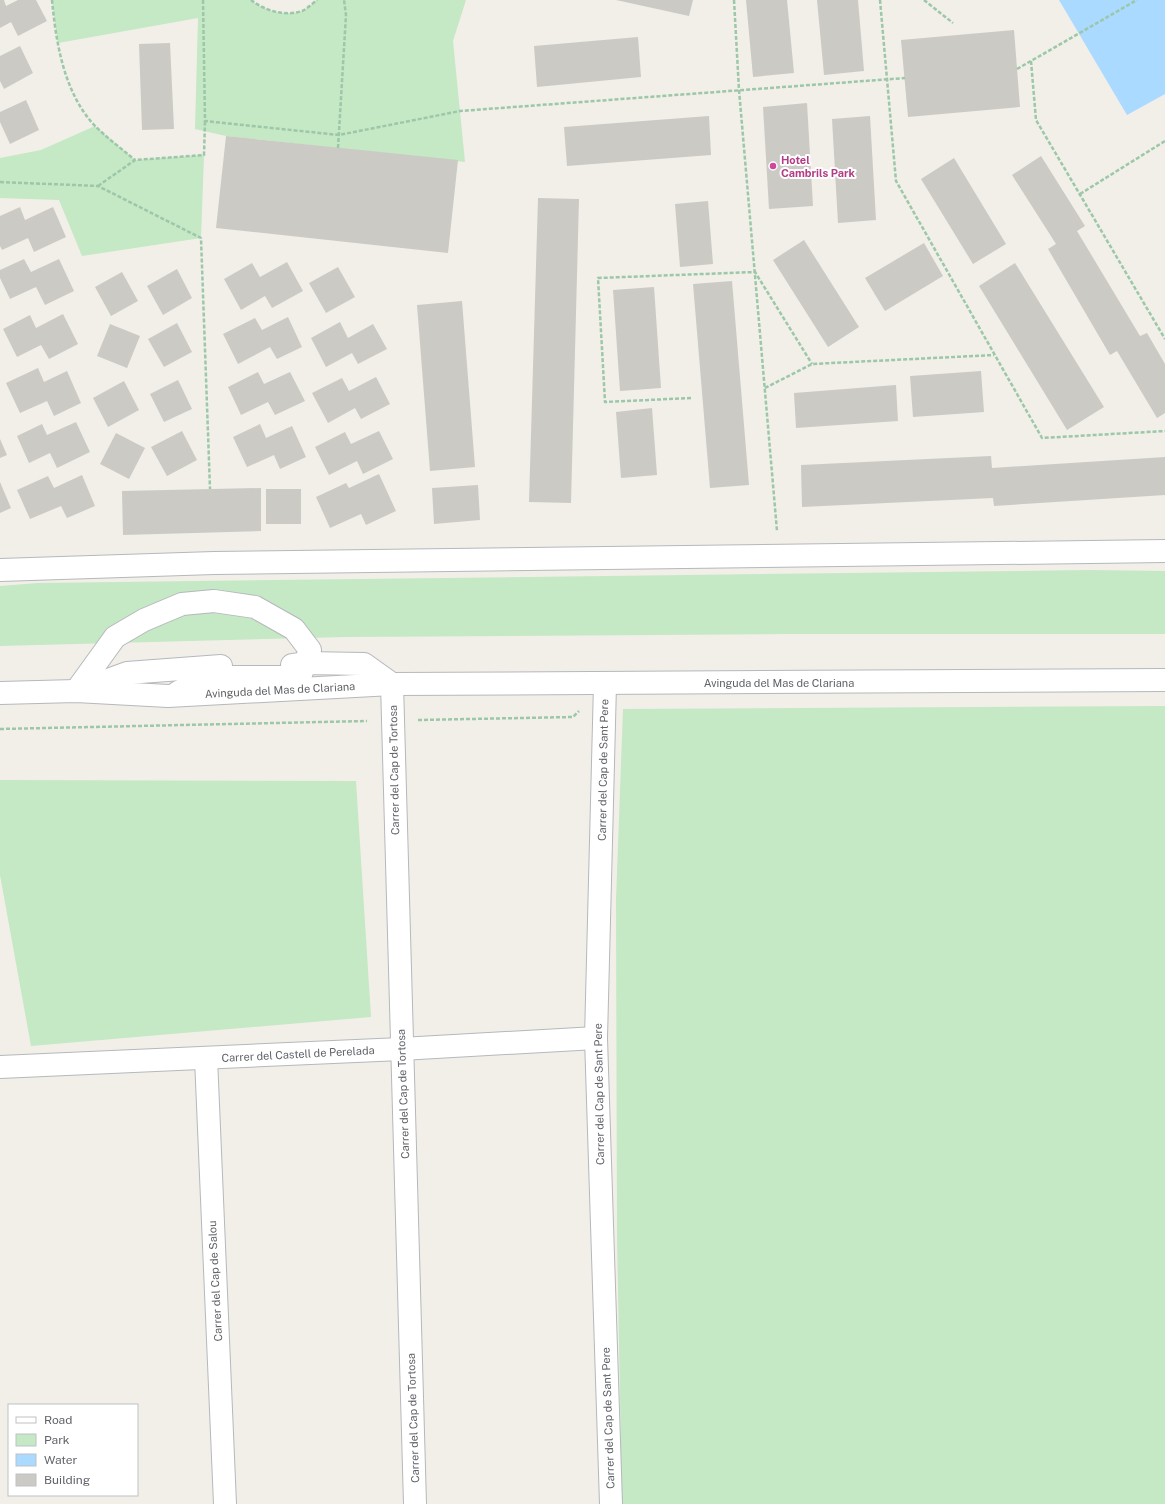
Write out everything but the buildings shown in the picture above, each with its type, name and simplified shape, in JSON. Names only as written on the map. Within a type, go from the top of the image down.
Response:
[{"type":"street","points":[[0,570],[214,563],[1165,551]]},
{"type":"street","points":[[76,691],[115,637],[144,620],[182,604],[214,601],[256,607],[294,629],[310,650],[305,663]]},
{"type":"street","name":"Avinguda del Mas de Clariana","points":[[76,691],[127,673],[228,665],[284,666],[305,663],[364,664],[392,684]]},
{"type":"street","name":"Avinguda del Mas de Clariana","points":[[168,696],[208,677],[300,676],[305,663]]},
{"type":"street","name":"Avinguda del Mas de Clariana","points":[[0,693],[76,691],[168,696],[392,684],[1165,680]]},
{"type":"street","name":"Carrer del Cap de Tortosa","points":[[392,684],[401,1049],[415,1504]]},
{"type":"street","name":"Carrer del Cap de Sant Pere","points":[[604,684],[596,1038],[611,1504]]},
{"type":"street","name":"Carrer del Castell de Perelada","points":[[0,1067],[401,1049],[596,1038]]},
{"type":"street","name":"Carrer del Cap de Salou","points":[[206,1058],[225,1504]]},
{"type":"path","points":[[52,0],[54,26],[64,68],[76,100],[95,126],[135,160]]},
{"type":"path","points":[[98,186],[135,160],[204,155],[205,121],[203,0]]},
{"type":"path","points":[[251,0],[261,8],[280,13],[302,11],[317,0]]},
{"type":"path","points":[[338,148],[346,15],[344,0]]},
{"type":"path","points":[[734,0],[739,90],[779,556]]},
{"type":"path","points":[[880,0],[896,181],[1042,438],[1165,432]]},
{"type":"path","points":[[924,0],[953,22]]},
{"type":"path","points":[[1017,69],[1137,0]]},
{"type":"path","points":[[1031,61],[1036,120],[1165,339]]},
{"type":"path","points":[[205,121],[339,135],[460,111],[905,78]]},
{"type":"path","points":[[1080,194],[1165,141]]},
{"type":"path","points":[[0,182],[98,186],[201,238],[210,490]]},
{"type":"path","points":[[755,272],[812,364]]},
{"type":"path","points":[[690,398],[605,402],[598,278],[755,272]]},
{"type":"path","points":[[764,388],[812,364],[994,355]]},
{"type":"path","points":[[0,729],[573,717],[604,684]]},
{"type":"green space","points":[[52,0],[251,0],[262,7],[275,12],[295,13],[302,11],[317,0],[466,0],[453,41],[465,162],[226,136],[195,129],[198,18],[58,43]]},
{"type":"green space","points":[[95,126],[135,160],[204,155],[201,238],[82,256],[59,200],[0,198],[0,158],[41,150]]},
{"type":"green space","points":[[1089,570],[1165,571],[1165,634],[785,634],[345,637],[0,646],[0,586],[38,583]]},
{"type":"green space","points":[[1165,706],[1165,1504],[622,1504],[617,1236],[616,900],[623,709]]},
{"type":"green space","points":[[0,780],[356,781],[371,1017],[31,1046],[0,875]]},
{"type":"water","points":[[1059,0],[1165,0],[1165,94],[1127,115]]},
{"type":"place","name":"Hotel Cambrils Park","points":[[773,166]]}]
